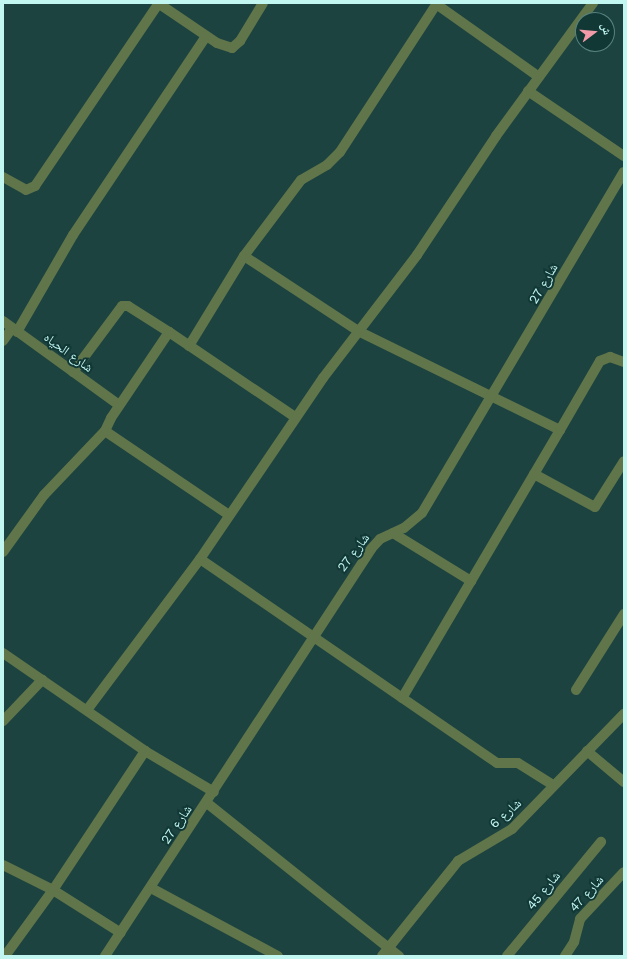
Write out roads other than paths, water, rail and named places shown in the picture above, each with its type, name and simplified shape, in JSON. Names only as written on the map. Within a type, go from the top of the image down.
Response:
[{"type":"street","points":[[3,177],[26,190],[35,186],[158,3],[226,48],[236,46],[263,3]]},
{"type":"street","points":[[190,346],[244,256],[301,180],[327,166],[340,152],[437,3],[539,77]]},
{"type":"street","points":[[87,710],[200,559],[295,417],[358,331],[417,255],[528,91],[592,3]]},
{"type":"street","points":[[3,341],[14,330],[73,235],[206,36]]},
{"type":"street","points":[[528,91],[624,156]]},
{"type":"street","name":"شارع 27","points":[[105,956],[207,803],[311,638],[375,544],[422,513],[494,397],[624,172]]},
{"type":"street","points":[[244,256],[358,331],[560,430]]},
{"type":"street","points":[[73,372],[122,306],[128,306],[295,417]]},
{"type":"street","name":"شارع الحياه","points":[[3,321],[119,405]]},
{"type":"street","points":[[3,552],[44,495],[106,431],[119,405],[169,332]]},
{"type":"street","points":[[402,698],[600,361],[610,357],[624,362]]},
{"type":"street","points":[[106,431],[229,515]]},
{"type":"street","points":[[534,474],[595,507],[624,461]]},
{"type":"street","points":[[393,533],[471,581]]},
{"type":"street","points":[[200,559],[311,638],[402,698],[496,763],[529,767],[553,785]]},
{"type":"street","points":[[576,690],[624,614]]},
{"type":"street","points":[[3,653],[144,751],[214,792]]},
{"type":"street","points":[[3,721],[42,680]]},
{"type":"street","name":"شارع 6","points":[[382,956],[458,861],[471,850],[504,835],[624,714]]},
{"type":"street","points":[[5,956],[53,890],[144,751]]},
{"type":"street","points":[[587,751],[624,782]]},
{"type":"street","points":[[207,803],[399,956]]},
{"type":"street","name":"شارع 45","points":[[507,956],[601,842]]},
{"type":"street","points":[[3,865],[53,890],[121,933]]},
{"type":"street","name":"شارع 47","points":[[565,956],[574,942],[580,919],[624,872]]},
{"type":"street","points":[[151,888],[278,956]]}]
